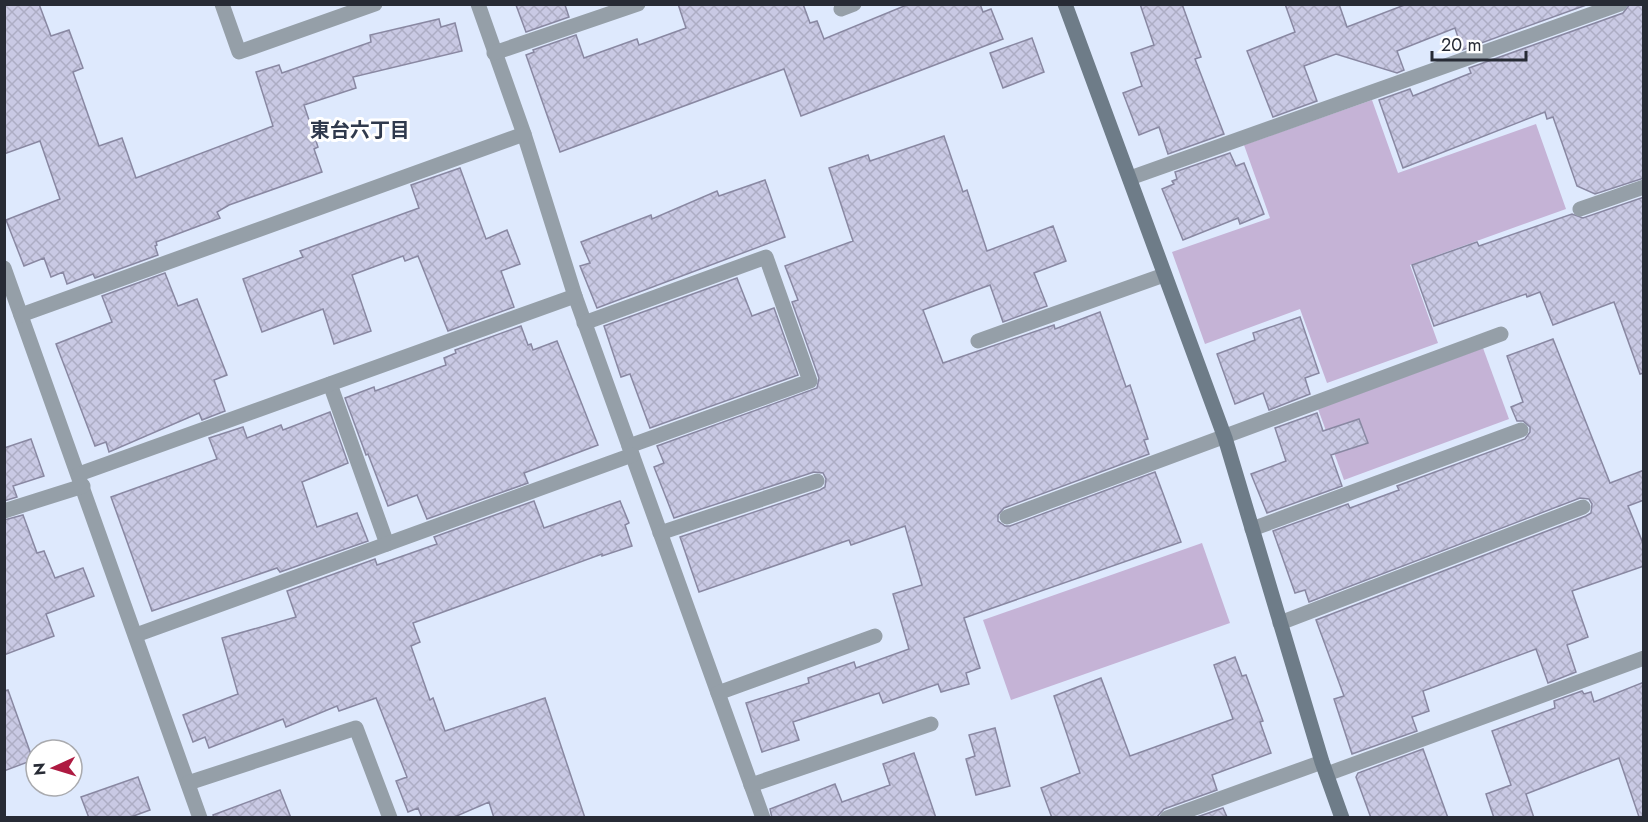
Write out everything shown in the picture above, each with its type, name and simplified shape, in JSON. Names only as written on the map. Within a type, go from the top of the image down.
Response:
[{"type":"street","points":[[222,4],[239,52],[375,4]]},
{"type":"street","points":[[478,4],[524,134],[575,297],[763,818]]},
{"type":"street","points":[[494,53],[638,4]]},
{"type":"street","points":[[1065,4],[1225,438],[1324,768],[1342,818]]},
{"type":"street","points":[[1130,178],[1620,4]]},
{"type":"street","points":[[21,315],[524,134]]},
{"type":"street","points":[[1580,209],[1644,187]]},
{"type":"street","points":[[136,635],[387,544],[810,381],[766,257],[584,322]]},
{"type":"street","points":[[4,268],[200,818]]},
{"type":"street","points":[[978,341],[1164,275]]},
{"type":"street","points":[[4,511],[330,384],[575,297]]},
{"type":"street","points":[[1007,517],[1501,334]]},
{"type":"street","points":[[330,384],[387,544]]},
{"type":"street","points":[[1252,529],[1521,430]]},
{"type":"street","points":[[660,533],[817,481]]},
{"type":"street","points":[[1280,623],[1582,507]]},
{"type":"street","points":[[718,693],[875,636]]},
{"type":"street","points":[[1167,818],[1324,768],[1644,658]]},
{"type":"street","points":[[751,785],[931,724]]},
{"type":"street","points":[[188,783],[356,729],[390,818]]},
{"type":"shaded area","points":[[1372,100],[1398,173],[1536,124],[1566,209],[1410,265],[1438,343],[1327,383],[1300,309],[1205,344],[1172,252],[1270,218],[1244,145]]},
{"type":"shaded area","points":[[1483,348],[1509,419],[1344,480],[1318,409]]},
{"type":"shaded area","points":[[1202,543],[1230,623],[1011,700],[983,620]]},
{"type":"building","points":[[4,4],[39,4],[51,36],[69,30],[83,68],[73,72],[99,146],[122,138],[136,178],[273,126],[256,72],[279,65],[282,73],[371,42],[370,35],[439,19],[441,27],[455,23],[462,51],[353,77],[356,88],[304,105],[318,147],[314,149],[322,172],[229,205],[217,212],[220,218],[156,242],[158,255],[95,278],[93,274],[67,284],[63,272],[51,277],[44,258],[24,266],[6,220],[60,199],[40,141],[4,154]]},
{"type":"building","points":[[678,4],[803,4],[810,23],[817,21],[824,39],[909,4],[980,4],[983,12],[991,9],[1003,39],[801,116],[784,69],[560,152],[526,55],[534,52],[533,50],[576,35],[584,58],[637,39],[639,45],[686,28]]},
{"type":"building","points":[[1140,4],[1182,4],[1201,57],[1195,59],[1224,134],[1168,154],[1159,127],[1139,135],[1123,93],[1142,86],[1131,53],[1154,45]]},
{"type":"building","points":[[1285,4],[1339,4],[1347,27],[1407,4],[1589,4],[1462,50],[1455,28],[1397,51],[1404,70],[1397,73],[1336,54],[1304,66],[1317,101],[1273,117],[1247,51],[1295,32]]},
{"type":"building","points":[[1630,4],[1644,4],[1644,178],[1595,194],[1577,186],[1553,117],[1547,119],[1545,112],[1403,168],[1379,100],[1410,89],[1413,96],[1471,73],[1469,68],[1623,13]]},
{"type":"building","points":[[516,5],[565,5],[569,17],[526,32]]},
{"type":"building","points":[[1032,38],[1044,72],[1003,88],[990,53]]},
{"type":"building","points":[[944,136],[963,192],[967,190],[987,251],[1053,226],[1066,261],[1034,273],[1047,306],[1003,322],[990,285],[923,310],[943,363],[1054,325],[1055,329],[1100,312],[1126,387],[1130,385],[1148,439],[1144,440],[1149,454],[1004,508],[998,515],[998,521],[1005,526],[1010,526],[1155,472],[1181,542],[964,618],[980,668],[966,673],[969,684],[941,692],[938,684],[883,703],[879,693],[793,722],[799,740],[762,752],[746,703],[809,683],[808,678],[854,662],[856,668],[909,649],[893,594],[922,585],[905,526],[851,545],[849,540],[699,592],[680,537],[820,490],[825,487],[826,479],[823,473],[814,472],[674,518],[654,467],[664,463],[657,446],[817,388],[819,378],[792,302],[798,300],[785,266],[853,241],[829,168],[868,155],[870,161]]},
{"type":"building","points":[[1230,153],[1236,166],[1244,163],[1264,214],[1240,224],[1238,218],[1183,240],[1162,189],[1174,184],[1172,181],[1177,179],[1175,172]]},
{"type":"building","points":[[460,168],[486,239],[507,230],[520,264],[501,271],[514,307],[448,331],[418,256],[405,261],[403,256],[352,275],[371,331],[334,344],[323,309],[262,332],[243,279],[303,257],[300,251],[419,208],[411,185]]},
{"type":"building","points":[[765,180],[785,237],[597,308],[580,266],[590,263],[581,242],[651,215],[652,219],[717,191],[719,196]]},
{"type":"building","points":[[1644,197],[1644,373],[1640,374],[1614,302],[1553,325],[1540,292],[1527,297],[1526,294],[1434,326],[1412,265],[1477,242],[1479,246],[1572,214],[1583,218]]},
{"type":"building","points":[[165,273],[178,306],[197,299],[227,375],[214,380],[225,411],[202,420],[199,413],[109,452],[106,442],[95,446],[56,344],[112,322],[102,296]]},
{"type":"building","points":[[737,278],[752,316],[774,308],[798,375],[650,428],[630,374],[621,377],[604,326]]},
{"type":"building","points":[[1300,317],[1319,373],[1305,378],[1310,394],[1269,410],[1263,393],[1235,404],[1217,354],[1255,340],[1253,333]]},
{"type":"building","points":[[521,326],[528,345],[531,344],[533,350],[557,341],[598,445],[524,473],[528,483],[427,519],[417,495],[388,506],[345,398],[374,387],[375,391],[446,365],[444,358],[456,353],[455,350]]},
{"type":"building","points":[[1553,339],[1610,483],[1644,470],[1644,500],[1628,506],[1644,546],[1644,566],[1572,591],[1588,637],[1567,645],[1576,672],[1548,683],[1536,649],[1423,691],[1429,711],[1412,717],[1417,731],[1352,754],[1334,699],[1344,696],[1316,620],[1586,516],[1591,513],[1592,504],[1589,499],[1580,498],[1309,602],[1305,590],[1295,593],[1273,531],[1348,504],[1350,508],[1399,490],[1397,486],[1525,439],[1530,432],[1530,427],[1523,421],[1517,421],[1511,407],[1523,402],[1507,356]]},
{"type":"building","points":[[330,412],[348,463],[302,482],[317,527],[357,513],[368,541],[280,572],[277,568],[152,611],[111,497],[217,459],[209,438],[243,427],[247,438],[281,425],[283,430]]},
{"type":"building","points":[[1317,413],[1323,431],[1359,419],[1368,443],[1331,455],[1342,486],[1267,513],[1251,474],[1286,461],[1275,428]]},
{"type":"building","points":[[31,439],[44,476],[13,486],[17,497],[4,501],[4,448]]},
{"type":"building","points":[[534,501],[544,528],[620,501],[629,523],[625,525],[632,546],[602,556],[602,554],[413,623],[420,642],[411,646],[430,700],[433,698],[445,731],[545,698],[585,818],[494,818],[489,802],[452,818],[422,818],[418,808],[408,812],[396,781],[407,777],[376,698],[339,711],[337,706],[286,727],[283,719],[209,748],[205,737],[193,742],[183,715],[238,694],[222,638],[296,617],[287,591],[375,559],[377,565],[437,544],[434,537]]},
{"type":"building","points":[[23,515],[37,553],[44,551],[55,578],[83,568],[94,596],[46,614],[54,636],[4,655],[4,520]]},
{"type":"building","points":[[1235,657],[1242,676],[1246,675],[1263,721],[1260,722],[1271,753],[1212,775],[1217,790],[1164,809],[1157,817],[1052,818],[1041,788],[1080,773],[1054,696],[1101,678],[1130,756],[1233,719],[1214,665]]},
{"type":"building","points":[[1644,682],[1644,816],[1639,817],[1619,758],[1526,794],[1534,818],[1494,818],[1486,794],[1511,785],[1492,731],[1555,708],[1554,701],[1582,691],[1584,694],[1591,692],[1594,702]]},
{"type":"building","points":[[8,690],[25,738],[24,763],[4,771],[4,691]]},
{"type":"building","points":[[995,728],[1010,786],[976,795],[966,759],[975,756],[969,735]]},
{"type":"building","points":[[1423,749],[1448,818],[1371,818],[1356,777],[1358,773]]},
{"type":"building","points":[[914,753],[936,818],[772,818],[770,809],[835,784],[842,802],[890,785],[883,764]]},
{"type":"building","points":[[138,777],[150,810],[128,818],[89,818],[81,798]]},
{"type":"building","points":[[280,790],[291,818],[214,818],[213,815]]},
{"type":"building","points":[[1223,808],[1227,817],[1197,817]]},
{"type":"district","name":"東台六丁目","points":[[360,130]]}]
